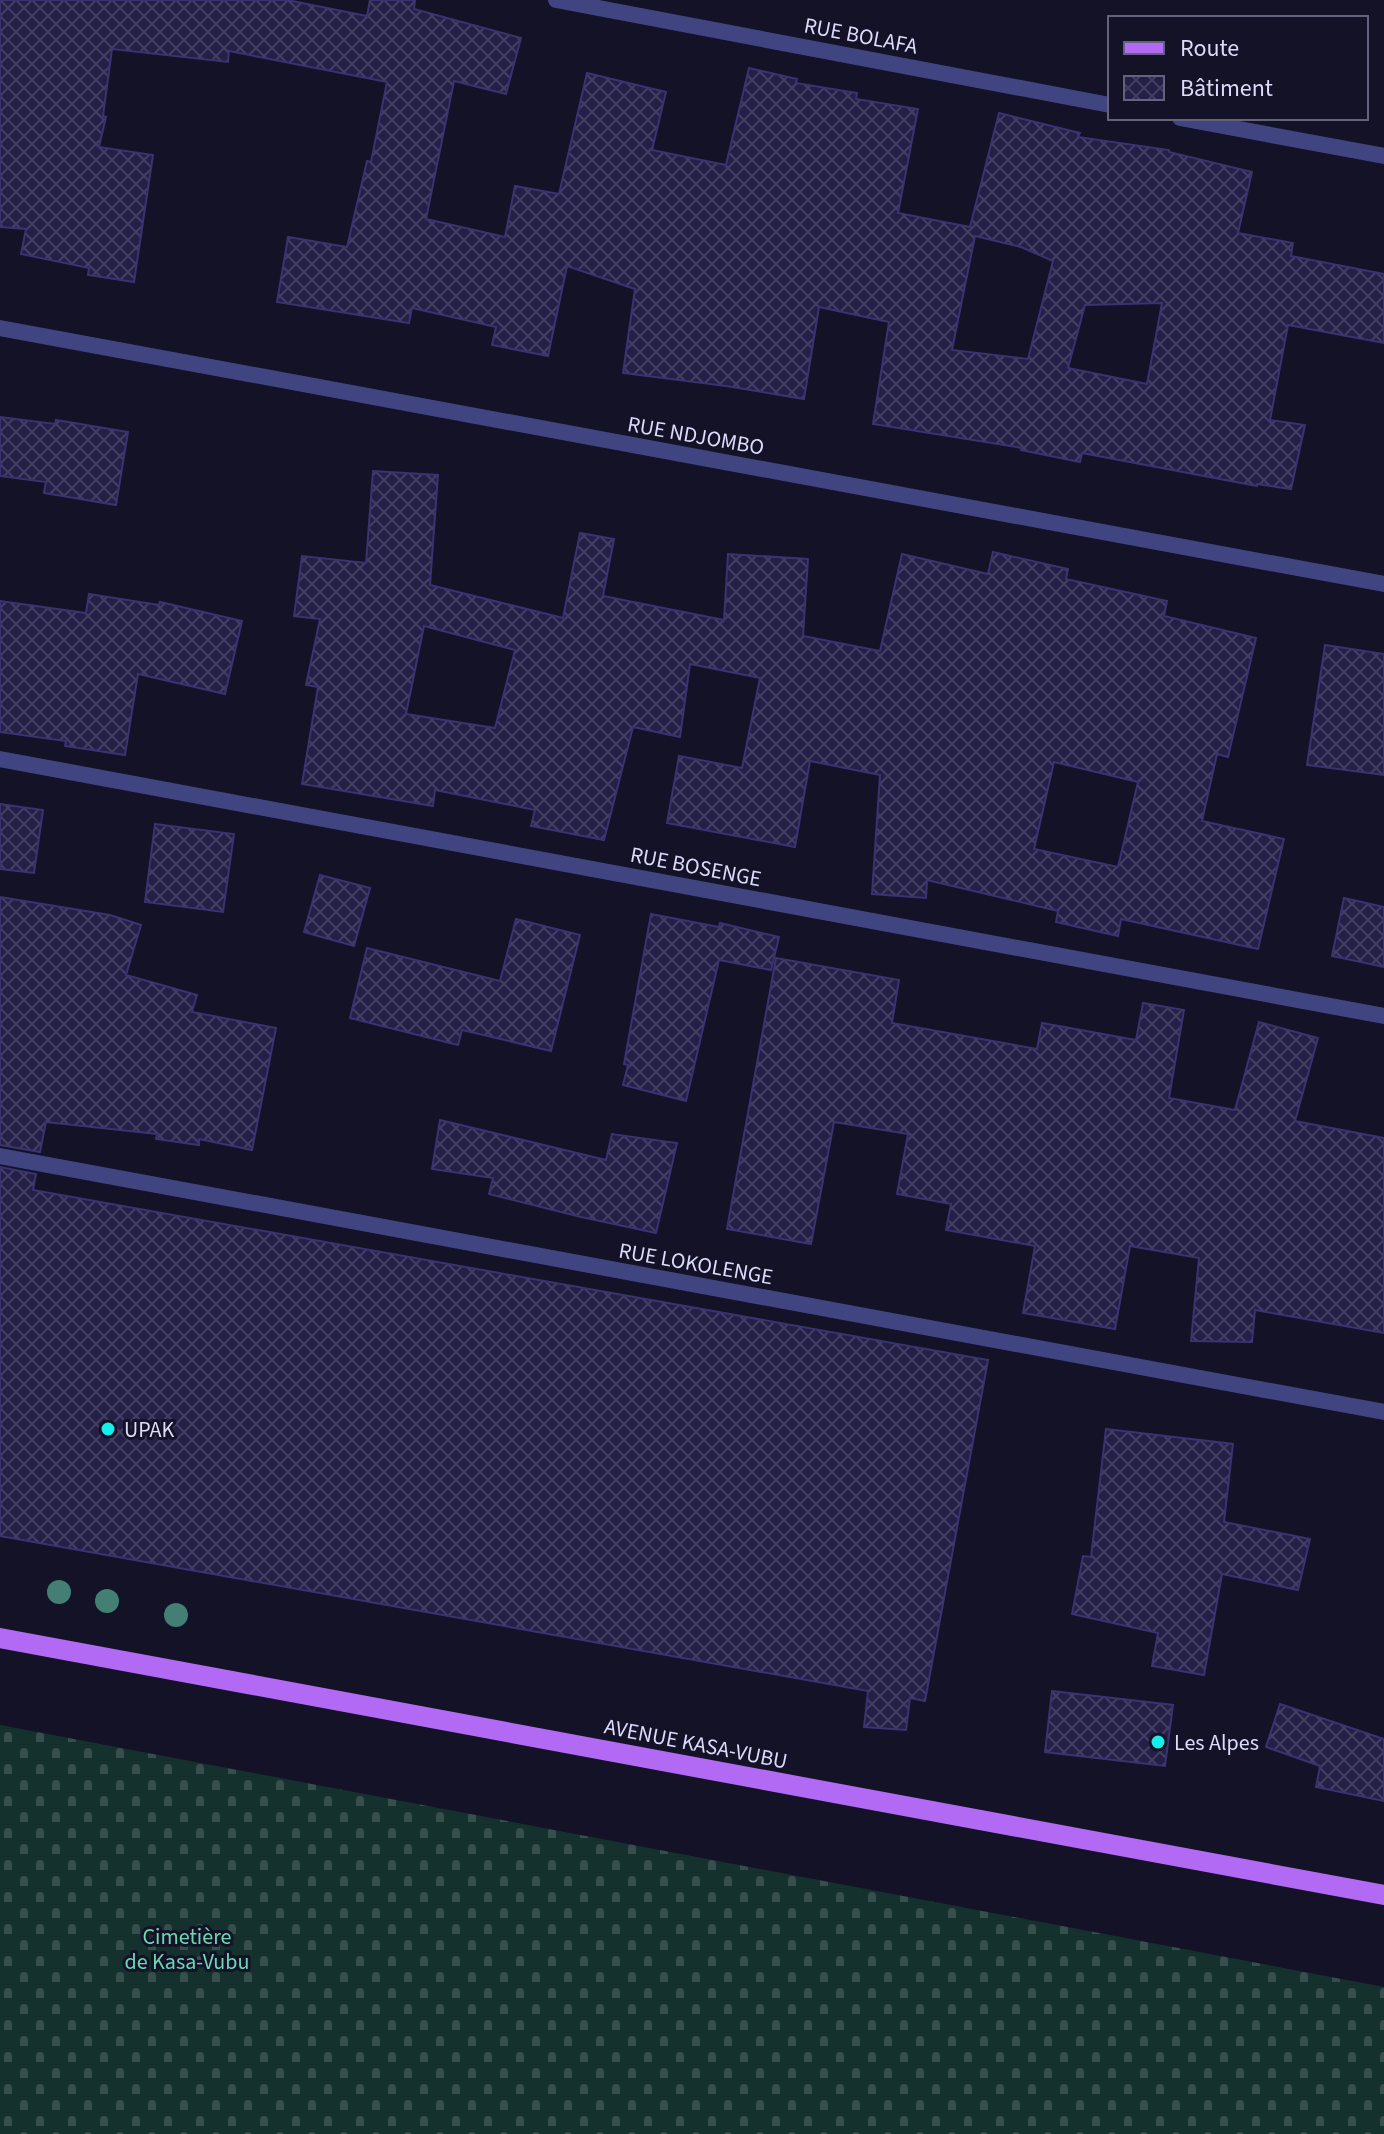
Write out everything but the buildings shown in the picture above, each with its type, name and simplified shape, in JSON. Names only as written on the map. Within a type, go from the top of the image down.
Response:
[{"type":"main road","name":"AVENUE KASA-VUBU","points":[[0,1638],[1384,1895]]},
{"type":"street","name":"RUE BOLAFA","points":[[556,0],[1108,105]]},
{"type":"street","points":[[1191,120],[1384,156]]},
{"type":"street","name":"RUE NDJOMBO","points":[[0,328],[1384,584]]},
{"type":"street","name":"RUE BOSENGE","points":[[0,759],[1384,1016]]},
{"type":"street","name":"RUE LOKOLENGE","points":[[0,1156],[1384,1412]]},
{"type":"green space","name":"Cimetière de Kasa-Vubu","points":[[0,1725],[1384,1987],[1384,2134],[0,2134]]},
{"type":"place","name":"UPAK","points":[[108,1429]]},
{"type":"place","name":"Les Alpes","points":[[1158,1742]]}]
